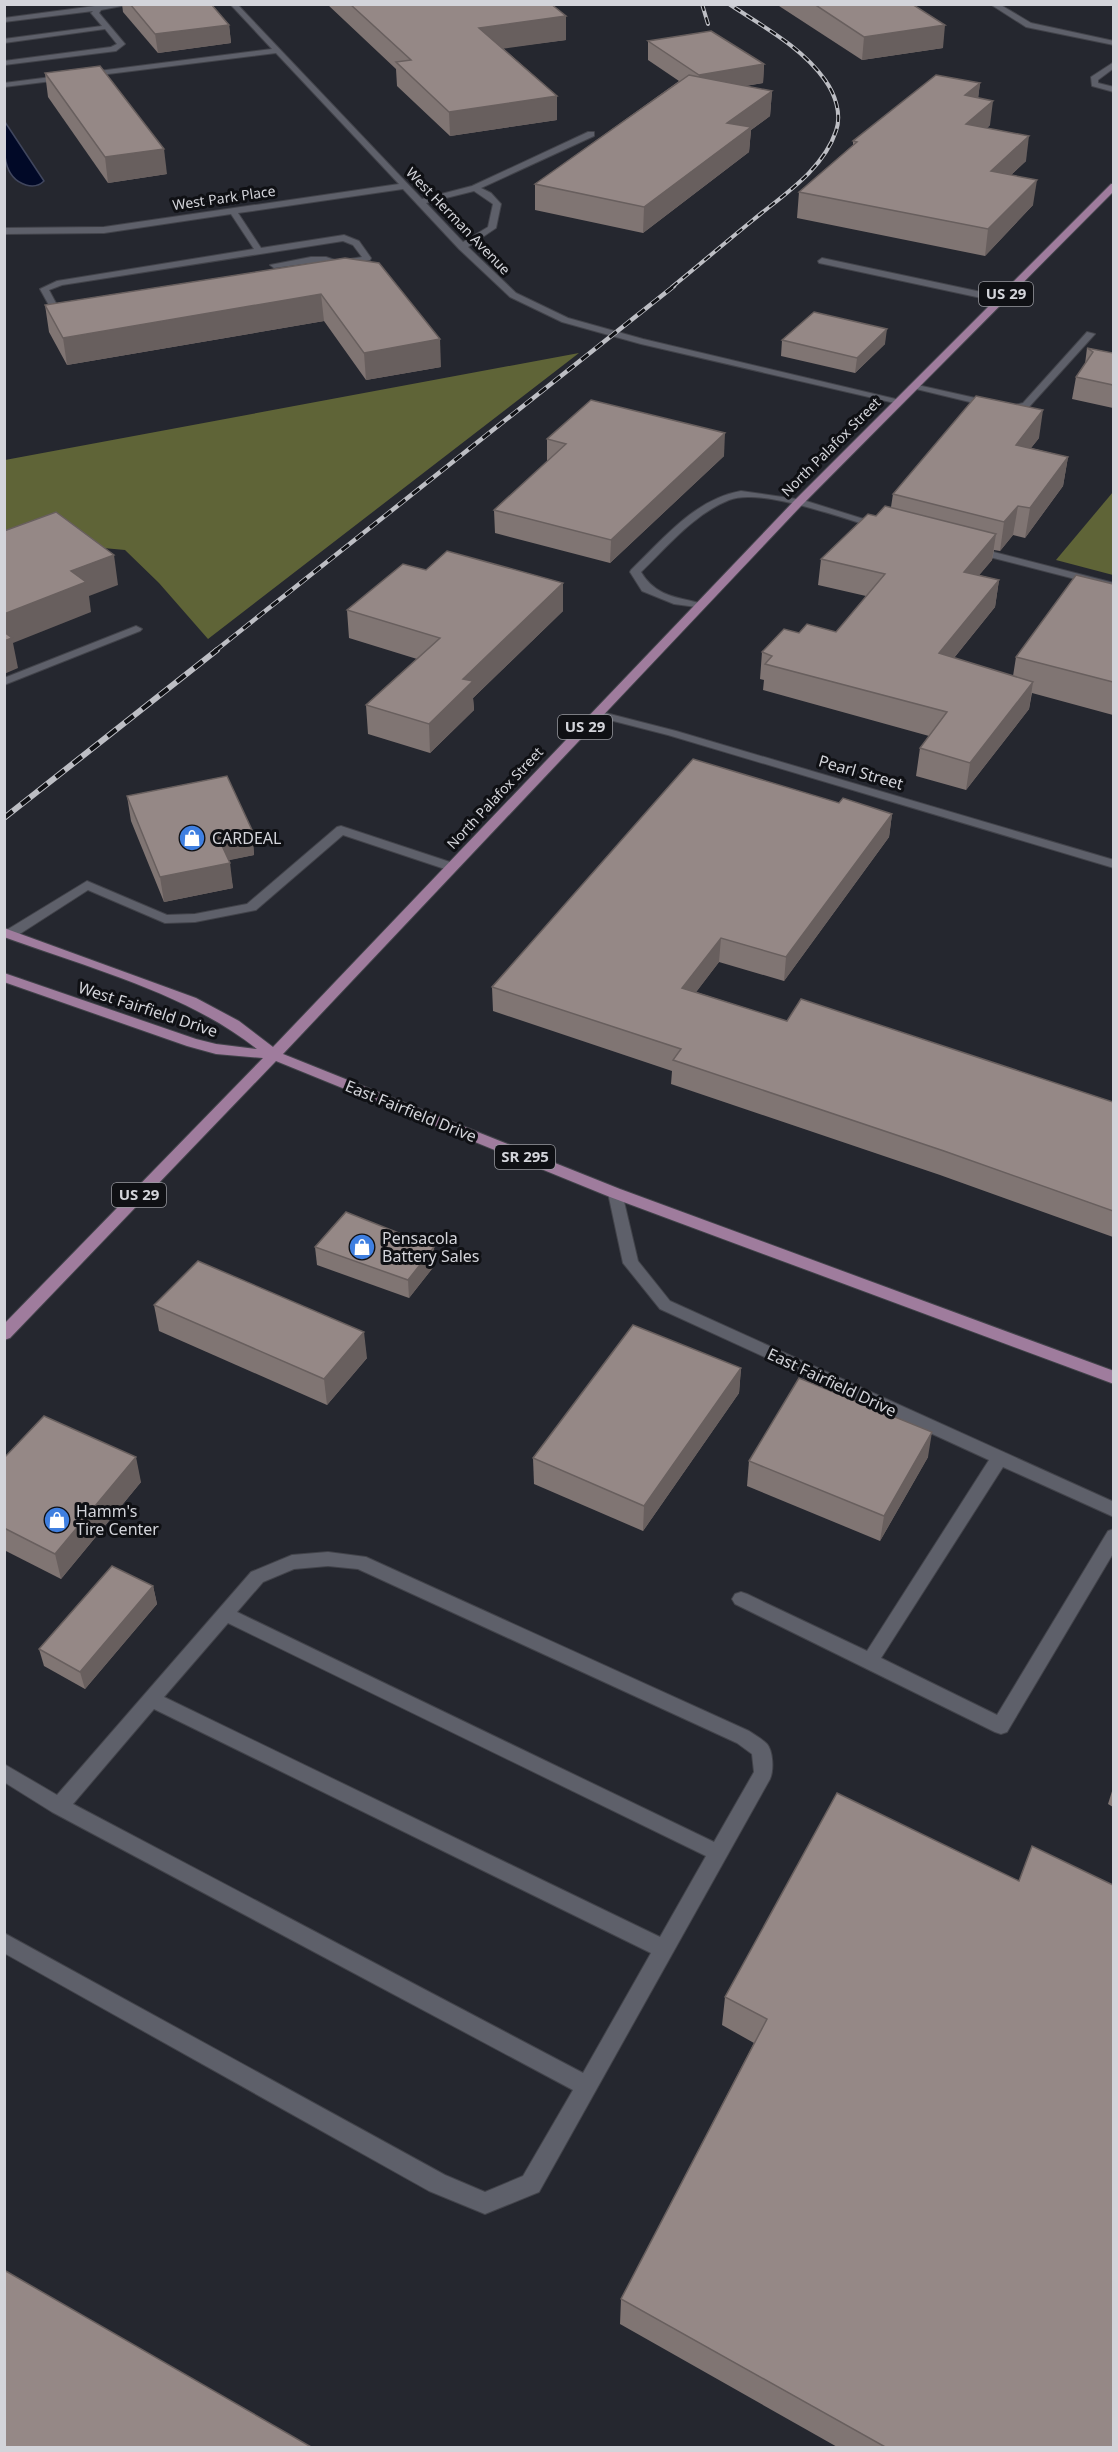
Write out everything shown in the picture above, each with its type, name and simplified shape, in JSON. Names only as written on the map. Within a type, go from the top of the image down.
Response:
[{"type":"main road","name":"North Palafox Street","points":[[4,1334],[274,1055],[797,504],[1113,186]]},
{"type":"main road","name":"West Fairfield Drive","points":[[7,933],[192,1001],[234,1024],[274,1055]]},
{"type":"main road","name":"West Fairfield Drive","points":[[4,977],[192,1043],[274,1055]]},
{"type":"main road","name":"East Fairfield Drive","points":[[274,1055],[615,1193],[1113,1378]]},
{"type":"street","points":[[4,20],[129,4]]},
{"type":"street","points":[[233,5],[244,4]]},
{"type":"street","points":[[993,4],[1029,25],[1113,43]]},
{"type":"street","name":"West Herman Avenue","points":[[233,5],[462,247],[513,295],[566,320],[641,341],[899,401]]},
{"type":"street","points":[[4,63],[113,48],[121,44],[95,13],[99,8]]},
{"type":"street","points":[[4,41],[107,27]]},
{"type":"street","points":[[4,85],[277,51]]},
{"type":"street","points":[[1113,64],[1094,79],[1095,84],[1113,90]]},
{"type":"street","points":[[419,202],[475,188],[591,134]]},
{"type":"street","name":"West Park Place","points":[[4,231],[104,230],[404,186]]},
{"type":"street","points":[[462,247],[492,228],[497,204],[488,195],[475,188]]},
{"type":"street","points":[[233,211],[259,251],[274,265]]},
{"type":"street","name":"West Park Place","points":[[4,238],[48,232]]},
{"type":"street","points":[[80,308],[68,310],[54,307],[44,289],[60,284],[344,238],[356,243],[367,258],[338,268],[326,260],[274,265],[269,271],[272,277]]},
{"type":"street","points":[[822,261],[1000,299]]},
{"type":"street","points":[[913,387],[1011,409],[1026,405],[1090,334]]},
{"type":"street","points":[[700,606],[678,602],[646,589],[635,572],[704,508],[730,495],[754,493],[888,527]]},
{"type":"street","points":[[968,548],[1113,586]]},
{"type":"street","points":[[4,682],[136,629]]},
{"type":"street","name":"Pearl Street","points":[[598,714],[695,740],[1113,864]]},
{"type":"street","points":[[7,933],[87,885],[165,919],[195,918],[251,907],[341,830],[452,867]]},
{"type":"street","name":"East Fairfield Drive","points":[[615,1193],[631,1263],[665,1305],[1113,1510]]},
{"type":"street","points":[[870,1661],[999,1459]]},
{"type":"street","points":[[741,1599],[1001,1725],[1113,1536]]},
{"type":"street","points":[[4,1942],[437,2183],[484,2203],[531,2184],[763,1773],[761,1750],[743,1737],[360,1562],[328,1559],[292,1562],[256,1577],[59,1806]]},
{"type":"street","points":[[225,1614],[718,1853]]},
{"type":"street","points":[[150,1700],[664,1949]]},
{"type":"street","points":[[4,1772],[59,1806],[587,2086]]},
{"type":"green space","points":[[579,353],[208,639],[159,583],[125,550],[5,539],[5,460]]},
{"type":"green space","points":[[1113,492],[1113,575],[1056,560]]},
{"type":"water","points":[[5,122],[44,181],[40,184],[33,186],[18,181],[8,168],[5,159]]},
{"type":"building","points":[[130,4],[211,4],[229,25],[155,34]]},
{"type":"building","points":[[350,4],[551,4],[566,16],[479,28],[557,96],[449,112],[396,62],[411,60]]},
{"type":"building","points":[[814,4],[912,4],[945,25],[864,37]]},
{"type":"building","points":[[711,31],[764,64],[699,75],[648,41]]},
{"type":"building","points":[[100,66],[164,149],[105,157],[45,73]]},
{"type":"building","points":[[689,75],[772,91],[727,123],[751,127],[644,207],[535,184]]},
{"type":"building","points":[[936,75],[980,83],[965,95],[993,101],[966,124],[1029,136],[991,171],[1037,180],[988,229],[799,192],[857,142],[853,141]]},
{"type":"building","points":[[345,258],[379,263],[440,339],[364,353],[321,294],[63,338],[45,305]]},
{"type":"building","points":[[814,312],[887,329],[857,358],[782,340]]},
{"type":"building","points":[[1087,348],[1113,353],[1113,385],[1076,377],[1093,352]]},
{"type":"building","points":[[976,396],[1043,410],[1016,445],[1068,457],[1030,508],[1018,506],[1004,522],[893,494]]},
{"type":"building","points":[[591,400],[725,433],[611,540],[494,510],[566,444],[547,439]]},
{"type":"building","points":[[885,506],[996,534],[964,572],[999,580],[939,653],[1033,682],[970,763],[920,748],[947,712],[765,664],[772,656],[762,652],[784,629],[799,633],[807,624],[836,632],[885,574],[821,559],[868,514],[876,516]]},
{"type":"building","points":[[56,512],[114,555],[71,571],[86,582],[4,614],[4,531]]},
{"type":"building","points":[[447,551],[563,583],[463,679],[473,681],[429,724],[366,705],[440,638],[347,610],[403,564],[426,570]]},
{"type":"building","points":[[1076,575],[1113,584],[1113,682],[1016,657]]},
{"type":"building","points":[[4,632],[12,638],[4,641]]},
{"type":"building","points":[[693,759],[839,803],[843,798],[892,814],[786,957],[721,938],[682,988],[787,1021],[801,999],[1113,1102],[1113,1211],[944,1151],[673,1060],[681,1049],[492,987]]},
{"type":"building","name":"CARDEAL","points":[[227,776],[252,830],[218,837],[230,863],[160,877],[127,796]]},
{"type":"building","points":[[346,1212],[434,1247],[408,1280],[315,1247]]},
{"type":"building","points":[[198,1261],[364,1332],[324,1379],[154,1305]]},
{"type":"building","points":[[633,1325],[741,1368],[644,1506],[533,1458]]},
{"type":"building","points":[[799,1378],[932,1432],[884,1516],[749,1461]]},
{"type":"building","name":"Hamm's Tire Center","points":[[44,1416],[136,1457],[55,1554],[4,1528],[4,1458]]},
{"type":"building","points":[[112,1566],[153,1586],[80,1672],[39,1649]]},
{"type":"building","points":[[837,1793],[1019,1881],[1032,1846],[1113,1885],[1113,2448],[887,2448],[621,2299],[767,2019],[725,1997]]},
{"type":"building","points":[[4,2270],[313,2448],[4,2448]]},
{"type":"railway","points":[[702,4],[708,24]]},
{"type":"railway","points":[[672,287],[801,181],[822,158],[838,125],[838,111],[834,98],[829,86],[816,68],[781,38],[729,4]]},
{"type":"railway","points":[[215,651],[674,286]]},
{"type":"railway","points":[[4,818],[217,650]]},
{"type":"place","name":"CARDEAL","points":[[192,838]]},
{"type":"place","name":"Pensacola Battery Sales","points":[[362,1247]]},
{"type":"place","name":"Hamm's Tire Center","points":[[57,1520]]}]
